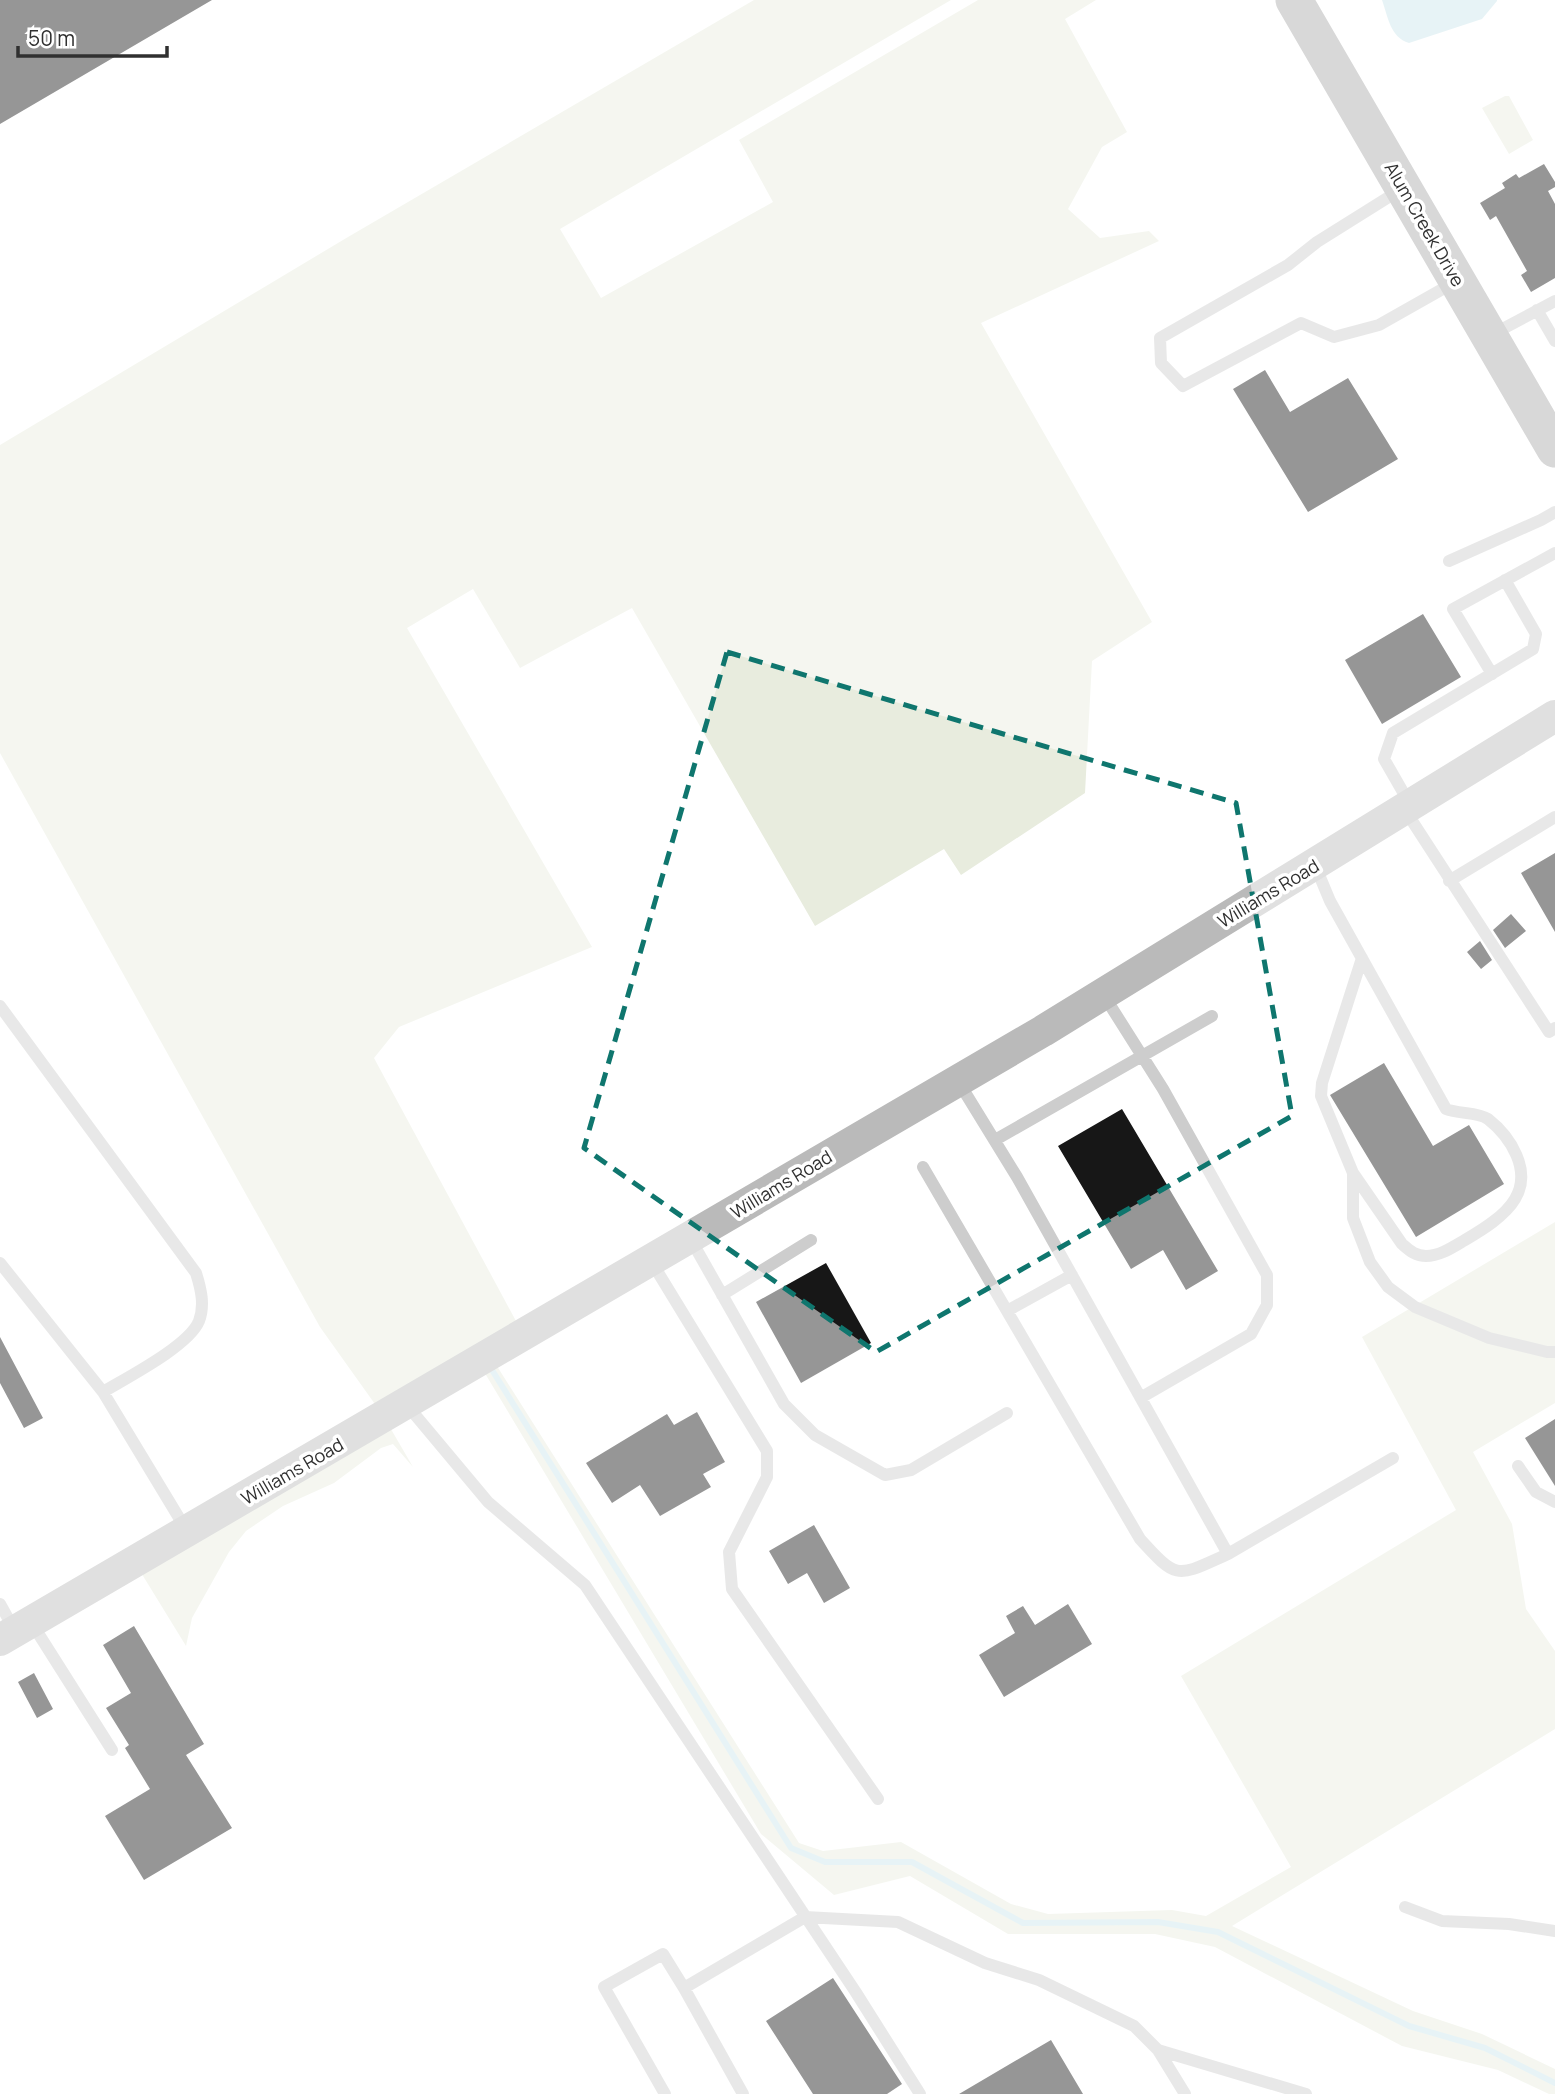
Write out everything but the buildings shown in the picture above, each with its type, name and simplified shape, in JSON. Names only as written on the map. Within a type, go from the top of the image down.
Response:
[{"type":"main road","name":"Alum Creek Drive","points":[[1294,0],[1554,444]]},
{"type":"main road","name":"Williams Road","points":[[16,1631],[1102,994],[1555,716]]},
{"type":"lane","points":[[1404,188],[1317,242],[1288,265],[1160,338],[1161,363],[1183,386],[1301,323],[1334,337],[1379,325],[1458,281]]},
{"type":"lane","points":[[1489,336],[1555,301]]},
{"type":"lane","points":[[1537,310],[1555,341]]},
{"type":"lane","points":[[1449,561],[1555,512]]},
{"type":"lane","points":[[1492,674],[1453,609],[1555,553]]},
{"type":"lane","points":[[1505,580],[1536,634],[1533,649],[1393,733],[1384,759],[1449,881],[1549,1032],[1555,1028]]},
{"type":"lane","points":[[1449,881],[1555,817]]},
{"type":"lane","points":[[1315,865],[1331,901],[1446,1110],[1486,1117],[1509,1142],[1520,1162],[1522,1178],[1517,1198],[1476,1234],[1439,1254],[1424,1256],[1412,1253],[1402,1244],[1353,1173],[1321,1096],[1322,1083],[1362,958]]},
{"type":"lane","points":[[1102,994],[1163,1089],[1267,1275],[1267,1305],[1251,1334],[1142,1397]]},
{"type":"lane","points":[[0,1006],[196,1273],[203,1293],[198,1322],[173,1350],[103,1392]]},
{"type":"lane","points":[[995,1140],[1212,1016]]},
{"type":"lane","points":[[957,1080],[995,1140],[1142,1397],[1228,1555]]},
{"type":"lane","points":[[923,1167],[1140,1539],[1166,1568],[1187,1573],[1228,1555],[1393,1458]]},
{"type":"lane","points":[[1353,1173],[1353,1218],[1370,1262],[1388,1287],[1415,1307],[1489,1338],[1555,1352]]},
{"type":"lane","points":[[690,1238],[784,1404],[815,1435],[884,1475],[911,1470],[1007,1413]]},
{"type":"lane","points":[[722,1295],[811,1240]]},
{"type":"lane","points":[[650,1261],[767,1451],[767,1477],[729,1552],[732,1589],[878,1799]]},
{"type":"lane","points":[[0,1263],[103,1392],[187,1531]]},
{"type":"lane","points":[[1007,1311],[1072,1275]]},
{"type":"lane","points":[[406,1404],[488,1502],[585,1585],[920,2094]]},
{"type":"lane","points":[[1518,1466],[1536,1492],[1555,1502]]},
{"type":"lane","points":[[0,1604],[16,1631],[112,1750]]},
{"type":"lane","points":[[1405,1907],[1442,1921],[1509,1924],[1555,1931]]},
{"type":"lane","points":[[684,1988],[805,1917],[898,1922],[985,1963],[1039,1980],[1134,2026],[1158,2050],[1185,2094]]},
{"type":"lane","points":[[665,2094],[604,1987],[663,1954],[743,2094]]},
{"type":"lane","points":[[1158,2050],[1306,2094]]},
{"type":"highlighted area","points":[[727,652],[1236,803],[1292,1116],[876,1352],[584,1148]]},
{"type":"shaded area","points":[[754,0],[951,0],[560,229],[601,298],[773,202],[739,140],[978,0],[1096,0],[1065,19],[1127,132],[1102,147],[1068,209],[1100,238],[1149,231],[1159,241],[981,323],[1152,622],[1092,661],[1085,793],[961,875],[944,849],[815,926],[632,608],[520,668],[473,589],[407,628],[592,947],[399,1027],[374,1058],[516,1321],[377,1407],[320,1327],[0,753],[0,445],[348,237]]},
{"type":"shaded area","points":[[1509,96],[1533,140],[1509,154],[1482,108]]},
{"type":"shaded area","points":[[1555,1222],[1555,1403],[1473,1452],[1512,1524],[1526,1609],[1555,1651],[1555,1729],[1232,1926],[1413,2011],[1482,2034],[1555,2069],[1555,2094],[1549,2094],[1498,2070],[1402,2046],[1215,1947],[1155,1934],[1008,1934],[910,1876],[834,1895],[761,1834],[483,1370],[495,1363],[799,1843],[823,1851],[901,1842],[1011,1904],[1048,1914],[1172,1910],[1206,1916],[1291,1867],[1181,1676],[1456,1510],[1362,1337]]},
{"type":"shaded area","points":[[388,1424],[413,1467],[393,1444],[381,1448],[334,1483],[283,1506],[246,1531],[229,1552],[192,1618],[186,1646],[140,1571]]},
{"type":"water","points":[[1382,0],[1497,1],[1482,19],[1409,43],[1394,31]]},
{"type":"waterway","points":[[492,1370],[791,1848],[825,1862],[912,1862],[1023,1923],[1158,1922],[1218,1932],[1409,2026],[1485,2048],[1555,2083]]}]
